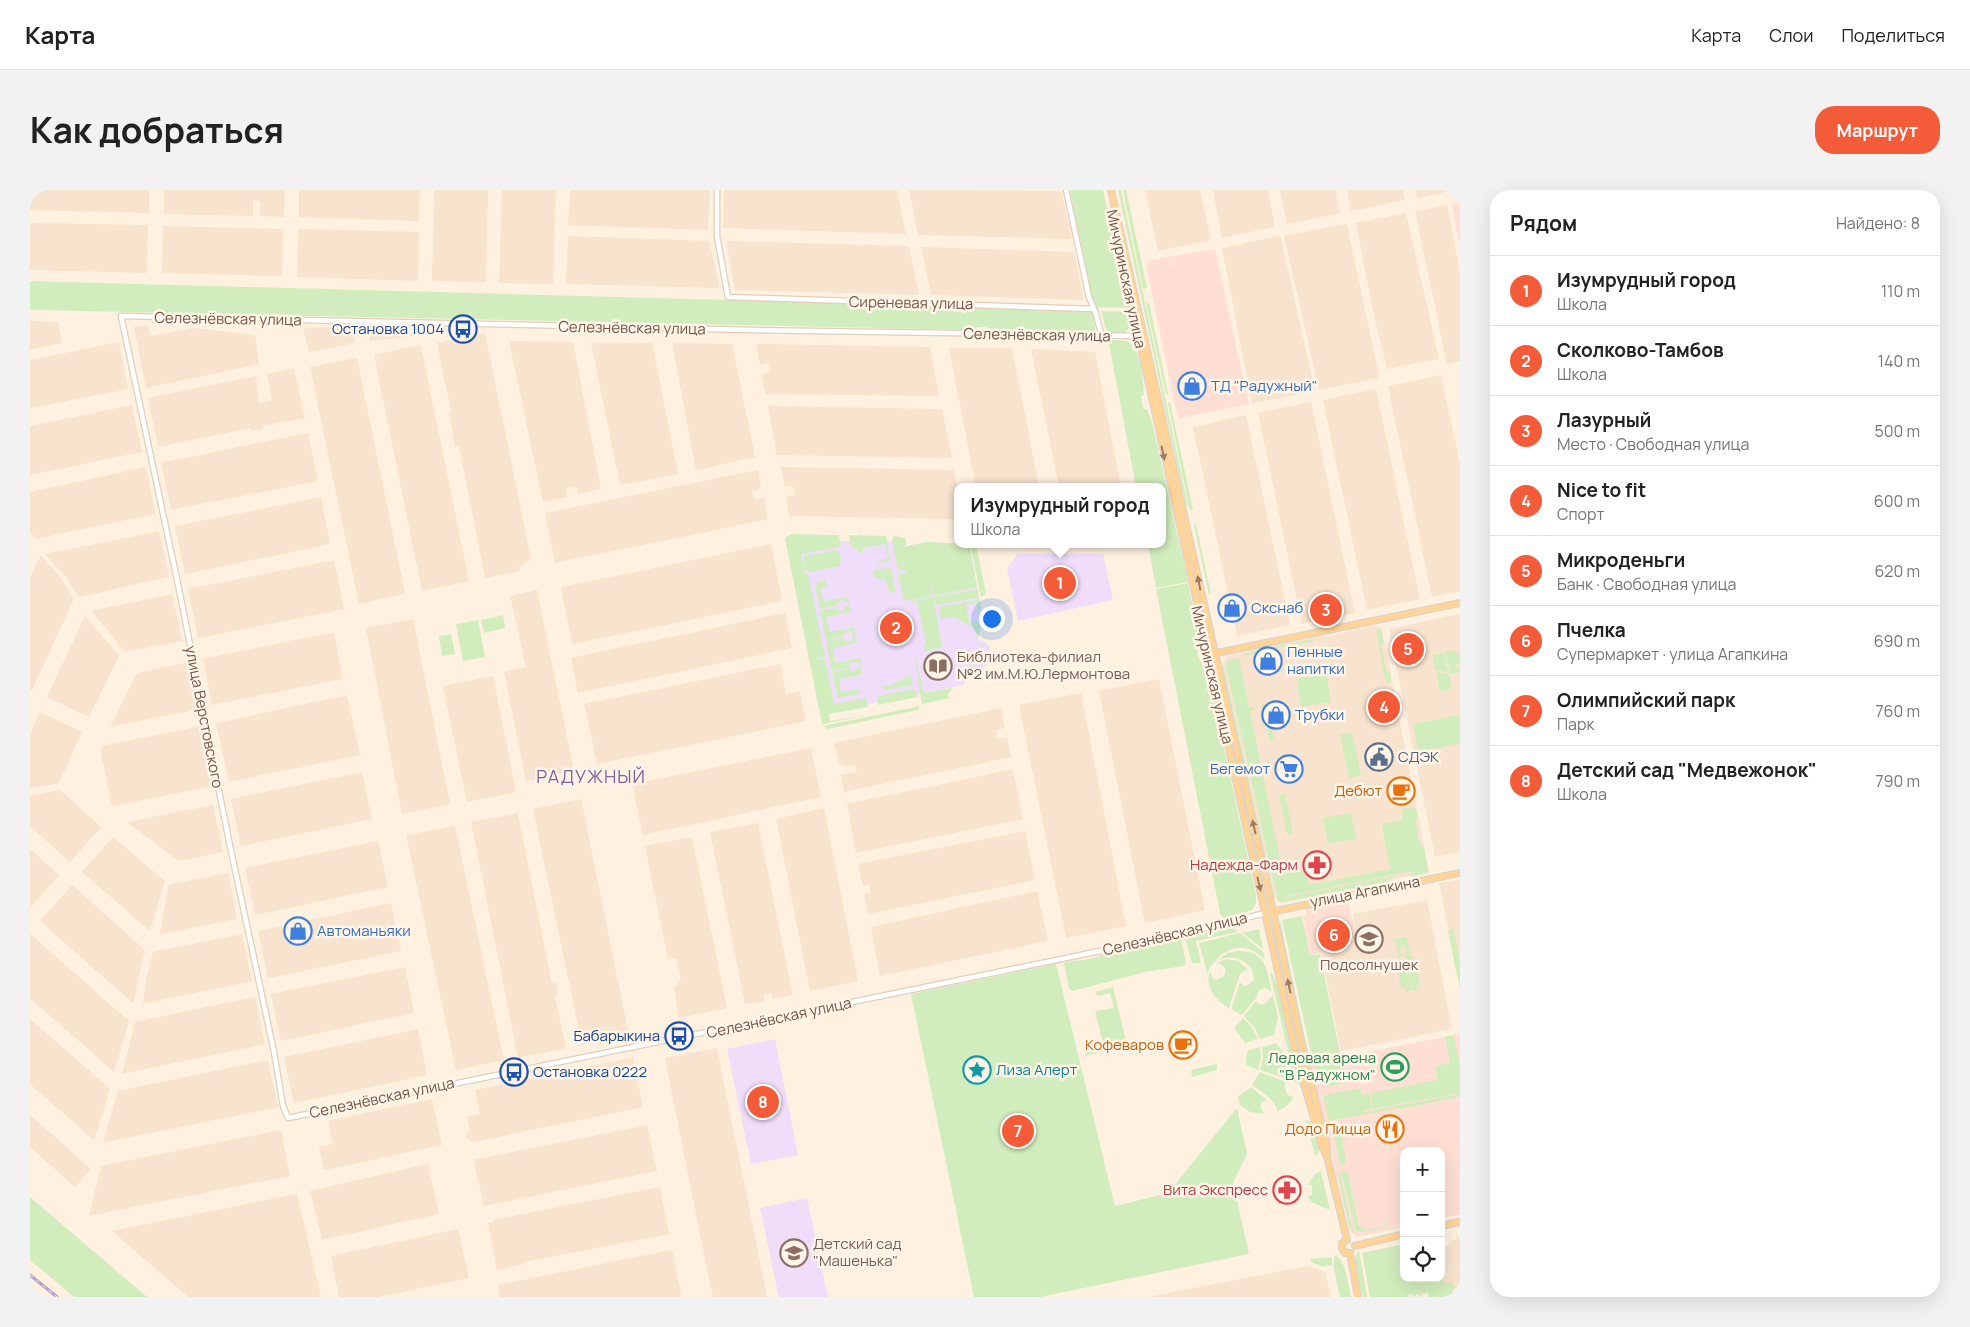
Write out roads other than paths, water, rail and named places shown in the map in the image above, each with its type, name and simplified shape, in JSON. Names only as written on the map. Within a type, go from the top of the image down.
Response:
[{"type":"main road","name":"Мичуринская улица","points":[[1107,190],[1215,654],[1269,912]]},
{"type":"main road","name":"Мичуринская улица","points":[[1111,190],[1208,655],[1327,1147],[1327,1156],[1347,1240]]},
{"type":"main road","points":[[1208,655],[1460,603]]},
{"type":"main road","name":"улица Агапкина","points":[[1269,912],[1460,873]]},
{"type":"main road","points":[[1445,1225],[1460,1222]]},
{"type":"main road","points":[[1355,1246],[1400,1235]]},
{"type":"main road","points":[[1350,1254],[1342,1249],[1342,1243],[1347,1240],[1352,1241],[1355,1246]]},
{"type":"main road","points":[[1355,1246],[1350,1254],[1358,1297]]},
{"type":"street","name":"Сиреневая улица","points":[[717,190],[717,236],[728,297],[1094,309]]},
{"type":"street","points":[[1066,190],[1089,297],[1102,337]]},
{"type":"street","name":"Селезнёвская улица","points":[[121,316],[1102,337],[1141,336]]},
{"type":"street","name":"улица Верстовского","points":[[121,316],[274,1052],[283,1106],[288,1118]]},
{"type":"street","name":"Селезнёвская улица","points":[[288,1118],[896,994],[1208,928],[1269,912]]},
{"type":"railway","points":[[30,1275],[57,1297]]},
{"type":"place","name":"Остановка 1004","points":[[463,329]]},
{"type":"place","name":"ТД \"Радужный\"","points":[[1192,386]]},
{"type":"place","name":"Изумрудный город","points":[[1060,583]]},
{"type":"place","name":"Скснаб","points":[[1232,608]]},
{"type":"place","name":"Лазурный","points":[[1326,610]]},
{"type":"place","name":"Сколково-Тамбов","points":[[896,628]]},
{"type":"place","name":"Микроденьги","points":[[1408,649]]},
{"type":"place","name":"Пенные напитки","points":[[1268,661]]},
{"type":"place","name":"Библиотека-филиал №2 им.М.Ю.Лермонтова","points":[[938,666]]},
{"type":"place","name":"Nice to fit","points":[[1384,707]]},
{"type":"place","name":"Трубки","points":[[1276,715]]},
{"type":"place","name":"СДЭК","points":[[1379,757]]},
{"type":"place","name":"Бегемот","points":[[1289,769]]},
{"type":"place","name":"Дебют","points":[[1401,791]]},
{"type":"place","name":"Надежда-Фарм","points":[[1317,865]]},
{"type":"place","name":"Автоманьяки","points":[[298,931]]},
{"type":"place","name":"Пчелка","points":[[1334,935]]},
{"type":"place","name":"Подсолнушек","points":[[1369,939]]},
{"type":"place","name":"Бабарыкина","points":[[679,1036]]},
{"type":"place","name":"Кофеваров","points":[[1183,1045]]},
{"type":"place","name":"Ледовая арена \"В Радужном\"","points":[[1395,1067]]},
{"type":"place","name":"Лиза Алерт","points":[[977,1070]]},
{"type":"place","name":"Остановка 0222","points":[[514,1072]]},
{"type":"place","name":"Детский сад \"Медвежонок\"","points":[[763,1102]]},
{"type":"place","name":"Додо Пицца","points":[[1390,1129]]},
{"type":"place","name":"Олимпийский парк","points":[[1018,1131]]},
{"type":"place","name":"Вита Экспресс","points":[[1287,1190]]},
{"type":"place","name":"Детский сад \"Машенька\"","points":[[794,1253]]},
{"type":"district","name":"РАДУЖНЫЙ","points":[[591,777]]}]
